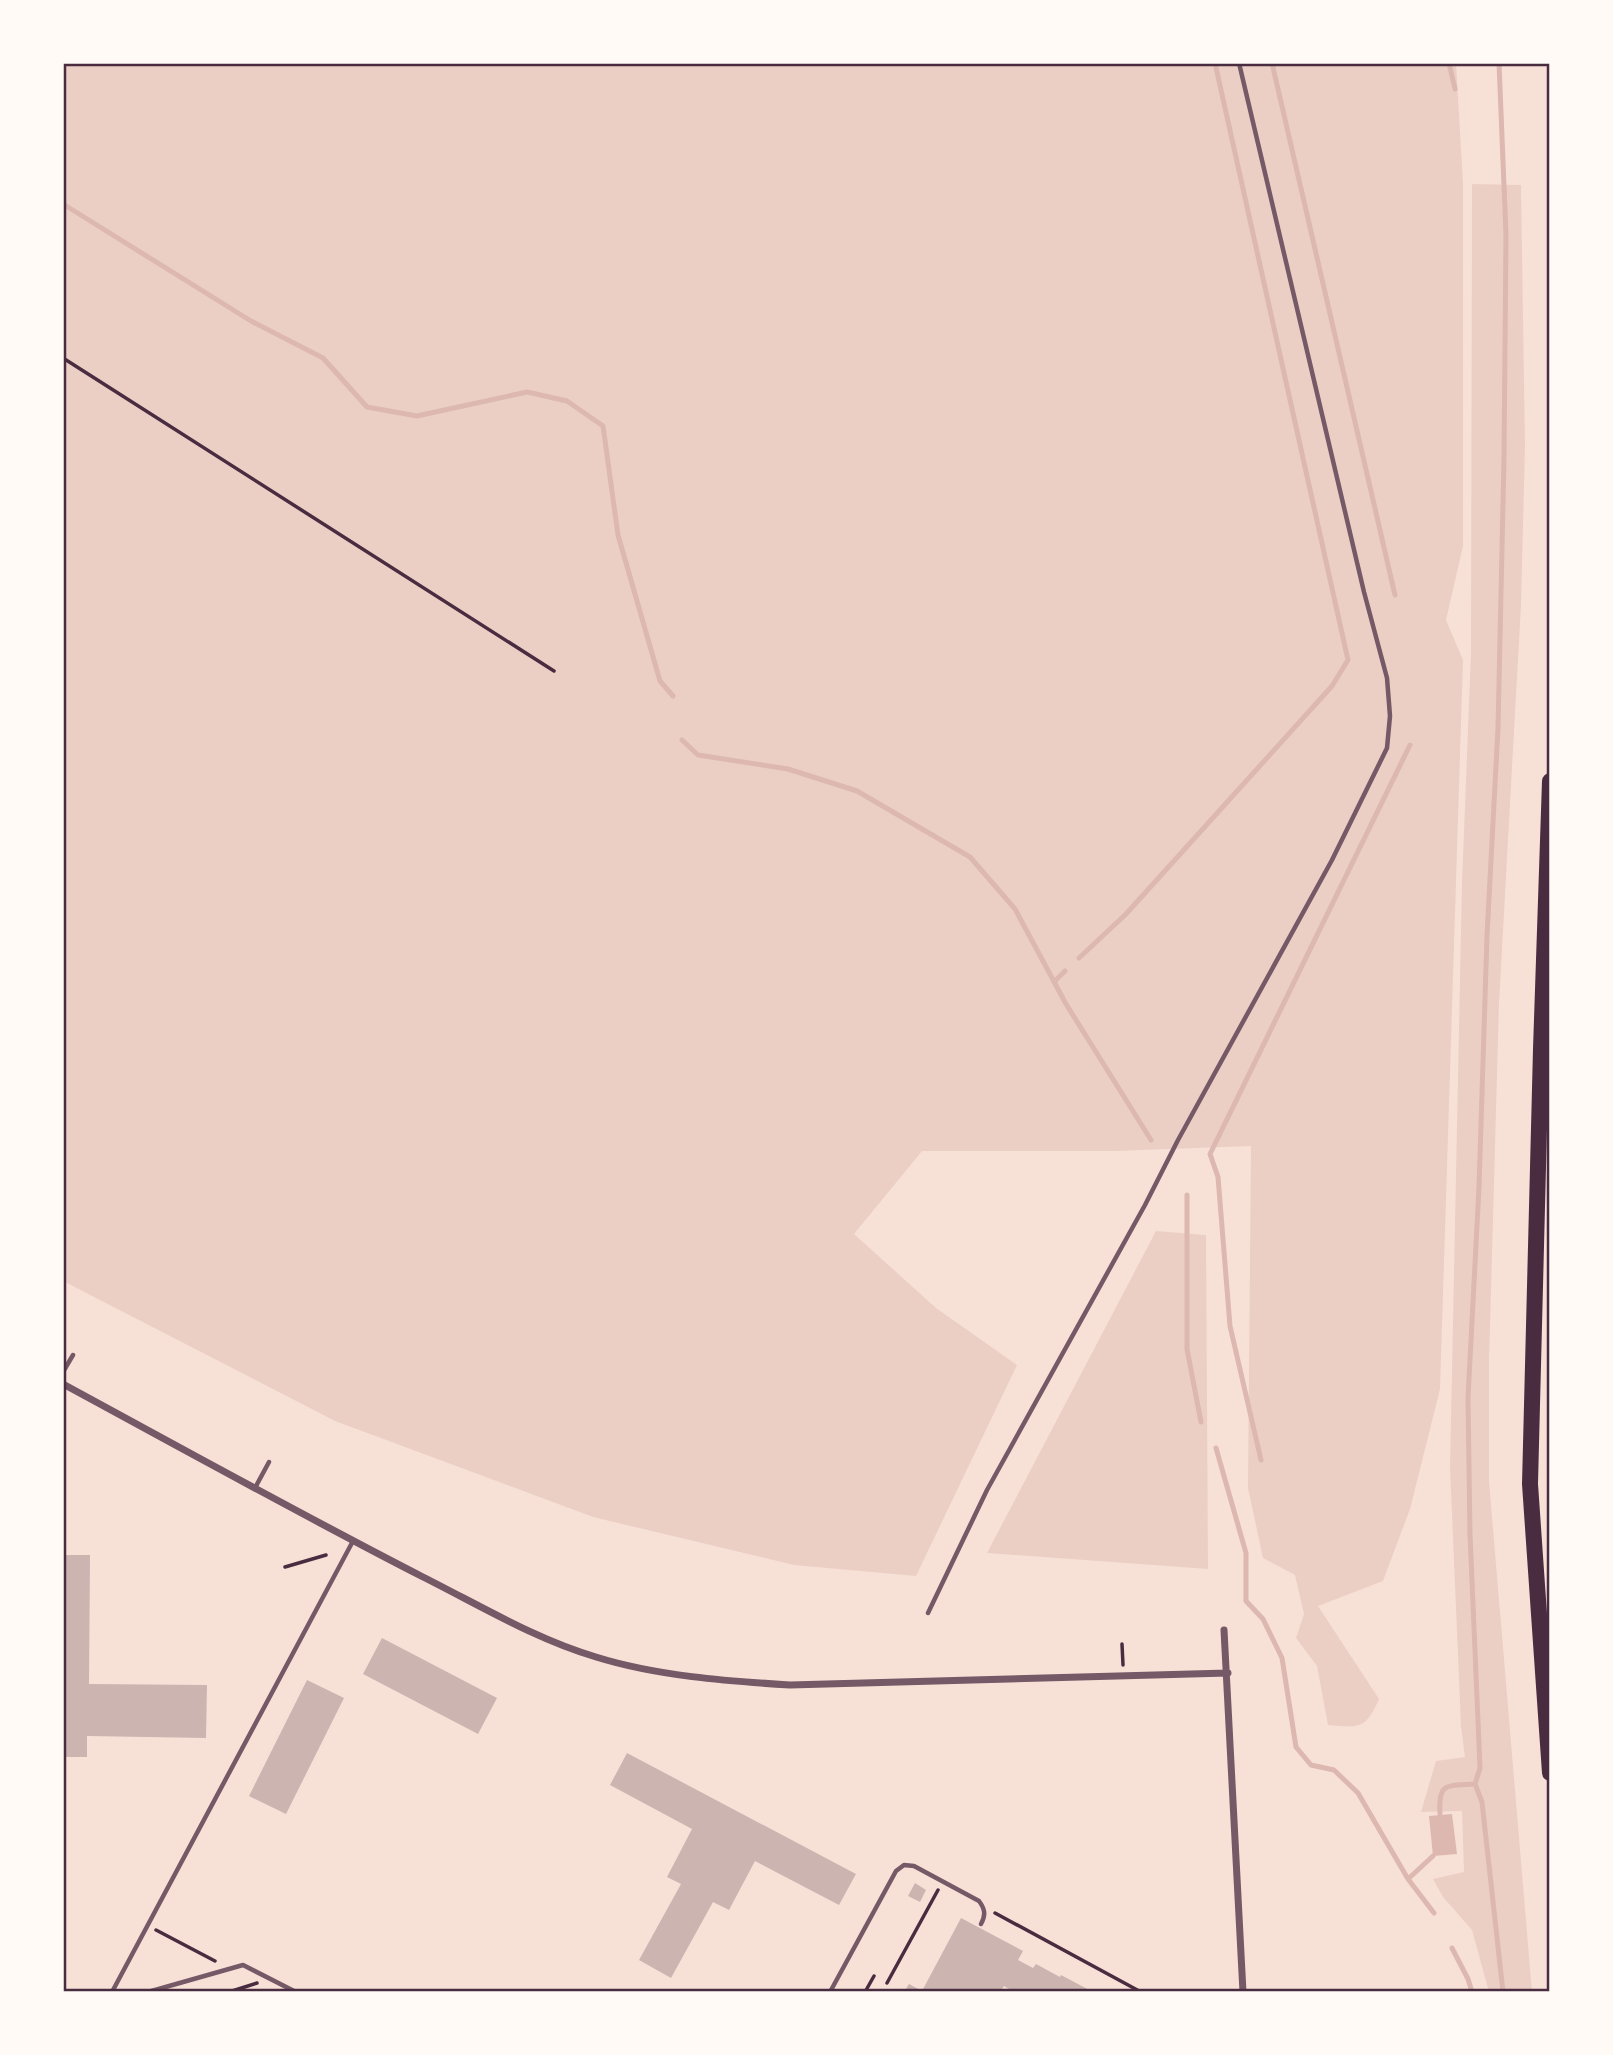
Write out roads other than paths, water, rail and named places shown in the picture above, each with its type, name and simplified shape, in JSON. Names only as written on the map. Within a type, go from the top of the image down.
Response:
[{"type":"highway","points":[[1550,781],[1541,1035],[1531,1484],[1550,1773]]},
{"type":"street","points":[[63,1384],[353,1541],[538,1635],[596,1658],[724,1681],[790,1685],[1228,1673]]},
{"type":"street","points":[[1224,1630],[1243,1992]]},
{"type":"lane","points":[[928,1613],[987,1490],[1332,860],[1387,748],[1390,716],[1387,678],[1364,592],[1239,63]]},
{"type":"lane","points":[[63,1372],[73,1355]]},
{"type":"lane","points":[[255,1488],[269,1462]]},
{"type":"lane","points":[[112,1992],[353,1541]]},
{"type":"lane","points":[[830,1992],[896,1871],[904,1866],[914,1866],[979,1901],[985,1909],[981,1924]]},
{"type":"lane","points":[[148,1992],[243,1965],[296,1992]]},
{"type":"waterway","points":[[1079,958],[1126,914],[1332,686],[1348,660],[1215,63]]},
{"type":"waterway","points":[[1272,63],[1395,595]]},
{"type":"waterway","points":[[1449,63],[1455,89]]},
{"type":"waterway","points":[[1499,63],[1506,235],[1498,728],[1468,1398],[1470,1534],[1480,1768],[1475,1784],[1482,1802],[1503,1992]]},
{"type":"waterway","points":[[63,204],[251,321],[323,358],[367,407],[417,416],[527,392],[567,401],[603,426],[618,535],[660,681],[673,696]]},
{"type":"waterway","points":[[682,740],[698,755],[788,769],[857,791],[970,857],[1015,909],[1066,1004],[1151,1140]]},
{"type":"waterway","points":[[1261,1460],[1230,1326],[1218,1177],[1210,1154],[1410,745]]},
{"type":"waterway","points":[[1054,982],[1065,971]]},
{"type":"waterway","points":[[1187,1195],[1187,1349],[1201,1422]]},
{"type":"waterway","points":[[1216,1448],[1246,1553],[1246,1601],[1263,1619],[1282,1658],[1296,1747],[1311,1765],[1334,1770],[1358,1793],[1408,1879],[1434,1913]]},
{"type":"waterway","points":[[1440,1814],[1441,1796],[1446,1788],[1475,1784]]},
{"type":"waterway","points":[[1408,1879],[1433,1856]]},
{"type":"waterway","points":[[1452,1948],[1472,1992]]}]
